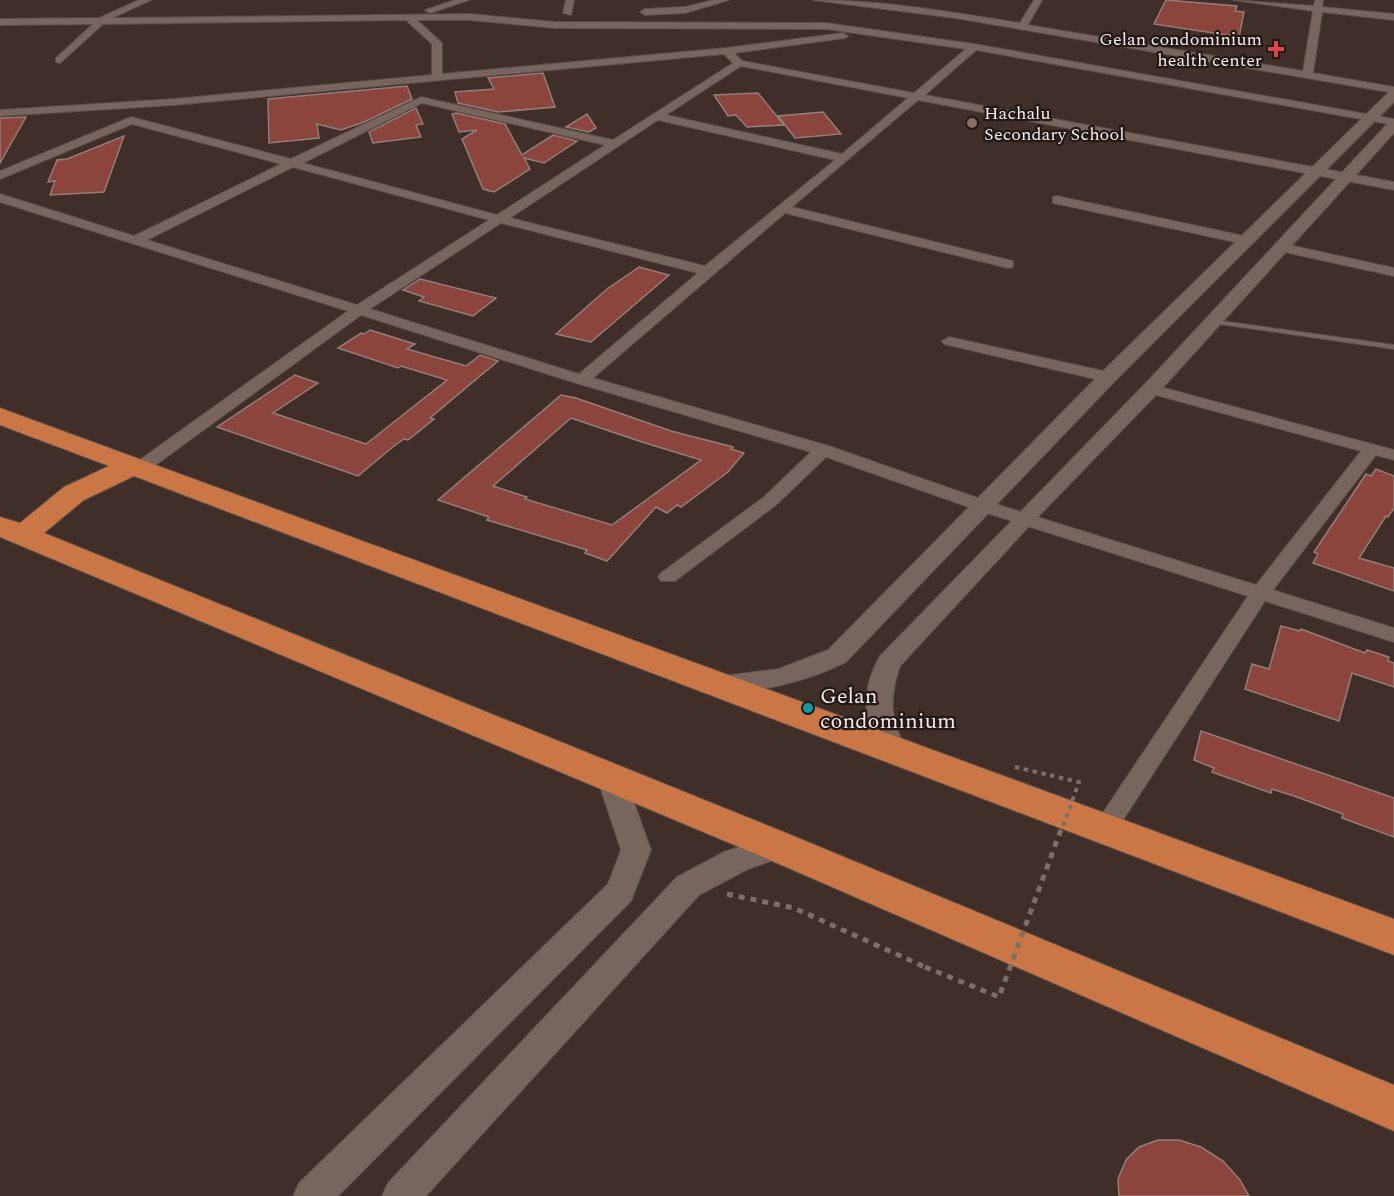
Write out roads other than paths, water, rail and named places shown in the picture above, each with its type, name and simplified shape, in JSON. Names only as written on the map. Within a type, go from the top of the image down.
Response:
[{"type":"highway","points":[[0,416],[303,527],[893,752],[1394,937]]},
{"type":"highway","points":[[12,531],[46,512],[69,494],[137,467]]},
{"type":"highway","points":[[12,531],[777,846],[1394,1108]]},
{"type":"street","points":[[60,60],[101,21],[147,0]]},
{"type":"street","points":[[411,16],[465,0]]},
{"type":"street","points":[[568,13],[570,0]]},
{"type":"street","points":[[635,12],[670,12],[725,0]]},
{"type":"street","points":[[817,0],[909,9],[1394,90]]},
{"type":"street","points":[[1022,27],[1038,0]]},
{"type":"street","points":[[1237,0],[1319,4],[1394,17]]},
{"type":"street","points":[[713,3],[722,14],[741,25]]},
{"type":"street","points":[[1307,76],[1319,4]]},
{"type":"street","points":[[0,22],[544,13]]},
{"type":"street","points":[[556,13],[579,13]]},
{"type":"street","points":[[411,16],[487,18],[555,25],[826,26],[974,47],[1372,118],[1394,124],[1214,322],[1024,518],[889,662],[879,687],[877,719],[893,752]]},
{"type":"street","points":[[411,16],[437,43],[437,78]]},
{"type":"street","points":[[0,17],[101,21]]},
{"type":"street","points":[[0,113],[174,102],[437,78],[726,51],[878,32]]},
{"type":"street","points":[[582,380],[974,47]]},
{"type":"street","points":[[726,51],[739,63],[1394,186]]},
{"type":"street","points":[[137,467],[360,310],[739,63]]},
{"type":"street","points":[[136,240],[421,100],[466,75]]},
{"type":"street","points":[[714,685],[775,681],[806,672],[837,656],[1108,377],[1249,241],[1394,95]]},
{"type":"street","points":[[421,100],[615,144]]},
{"type":"street","points":[[0,175],[174,102]]},
{"type":"street","points":[[658,117],[844,158]]},
{"type":"street","points":[[131,120],[500,219],[708,271]]},
{"type":"street","points":[[0,198],[582,380],[823,450],[983,506],[1394,635]]},
{"type":"street","points":[[1056,200],[1249,241]]},
{"type":"street","points":[[783,209],[1008,264]]},
{"type":"street","points":[[1280,248],[1394,272]]},
{"type":"street","points":[[949,341],[1108,377]]},
{"type":"street","points":[[1151,389],[1394,455]]},
{"type":"street","points":[[1104,830],[1260,593],[1372,449]]},
{"type":"street","points":[[668,577],[770,501],[823,450]]},
{"type":"street","points":[[312,1196],[620,892],[636,850],[610,778]]},
{"type":"street","points":[[401,1196],[688,886],[735,861],[777,846]]},
{"type":"lane","points":[[1214,322],[1394,347]]},
{"type":"place","name":"Gelan condominium health center","points":[[1276,49]]},
{"type":"place","name":"Hachalu Secondary School","points":[[972,123]]},
{"type":"place","name":"Gelan condominium","points":[[808,708]]}]
